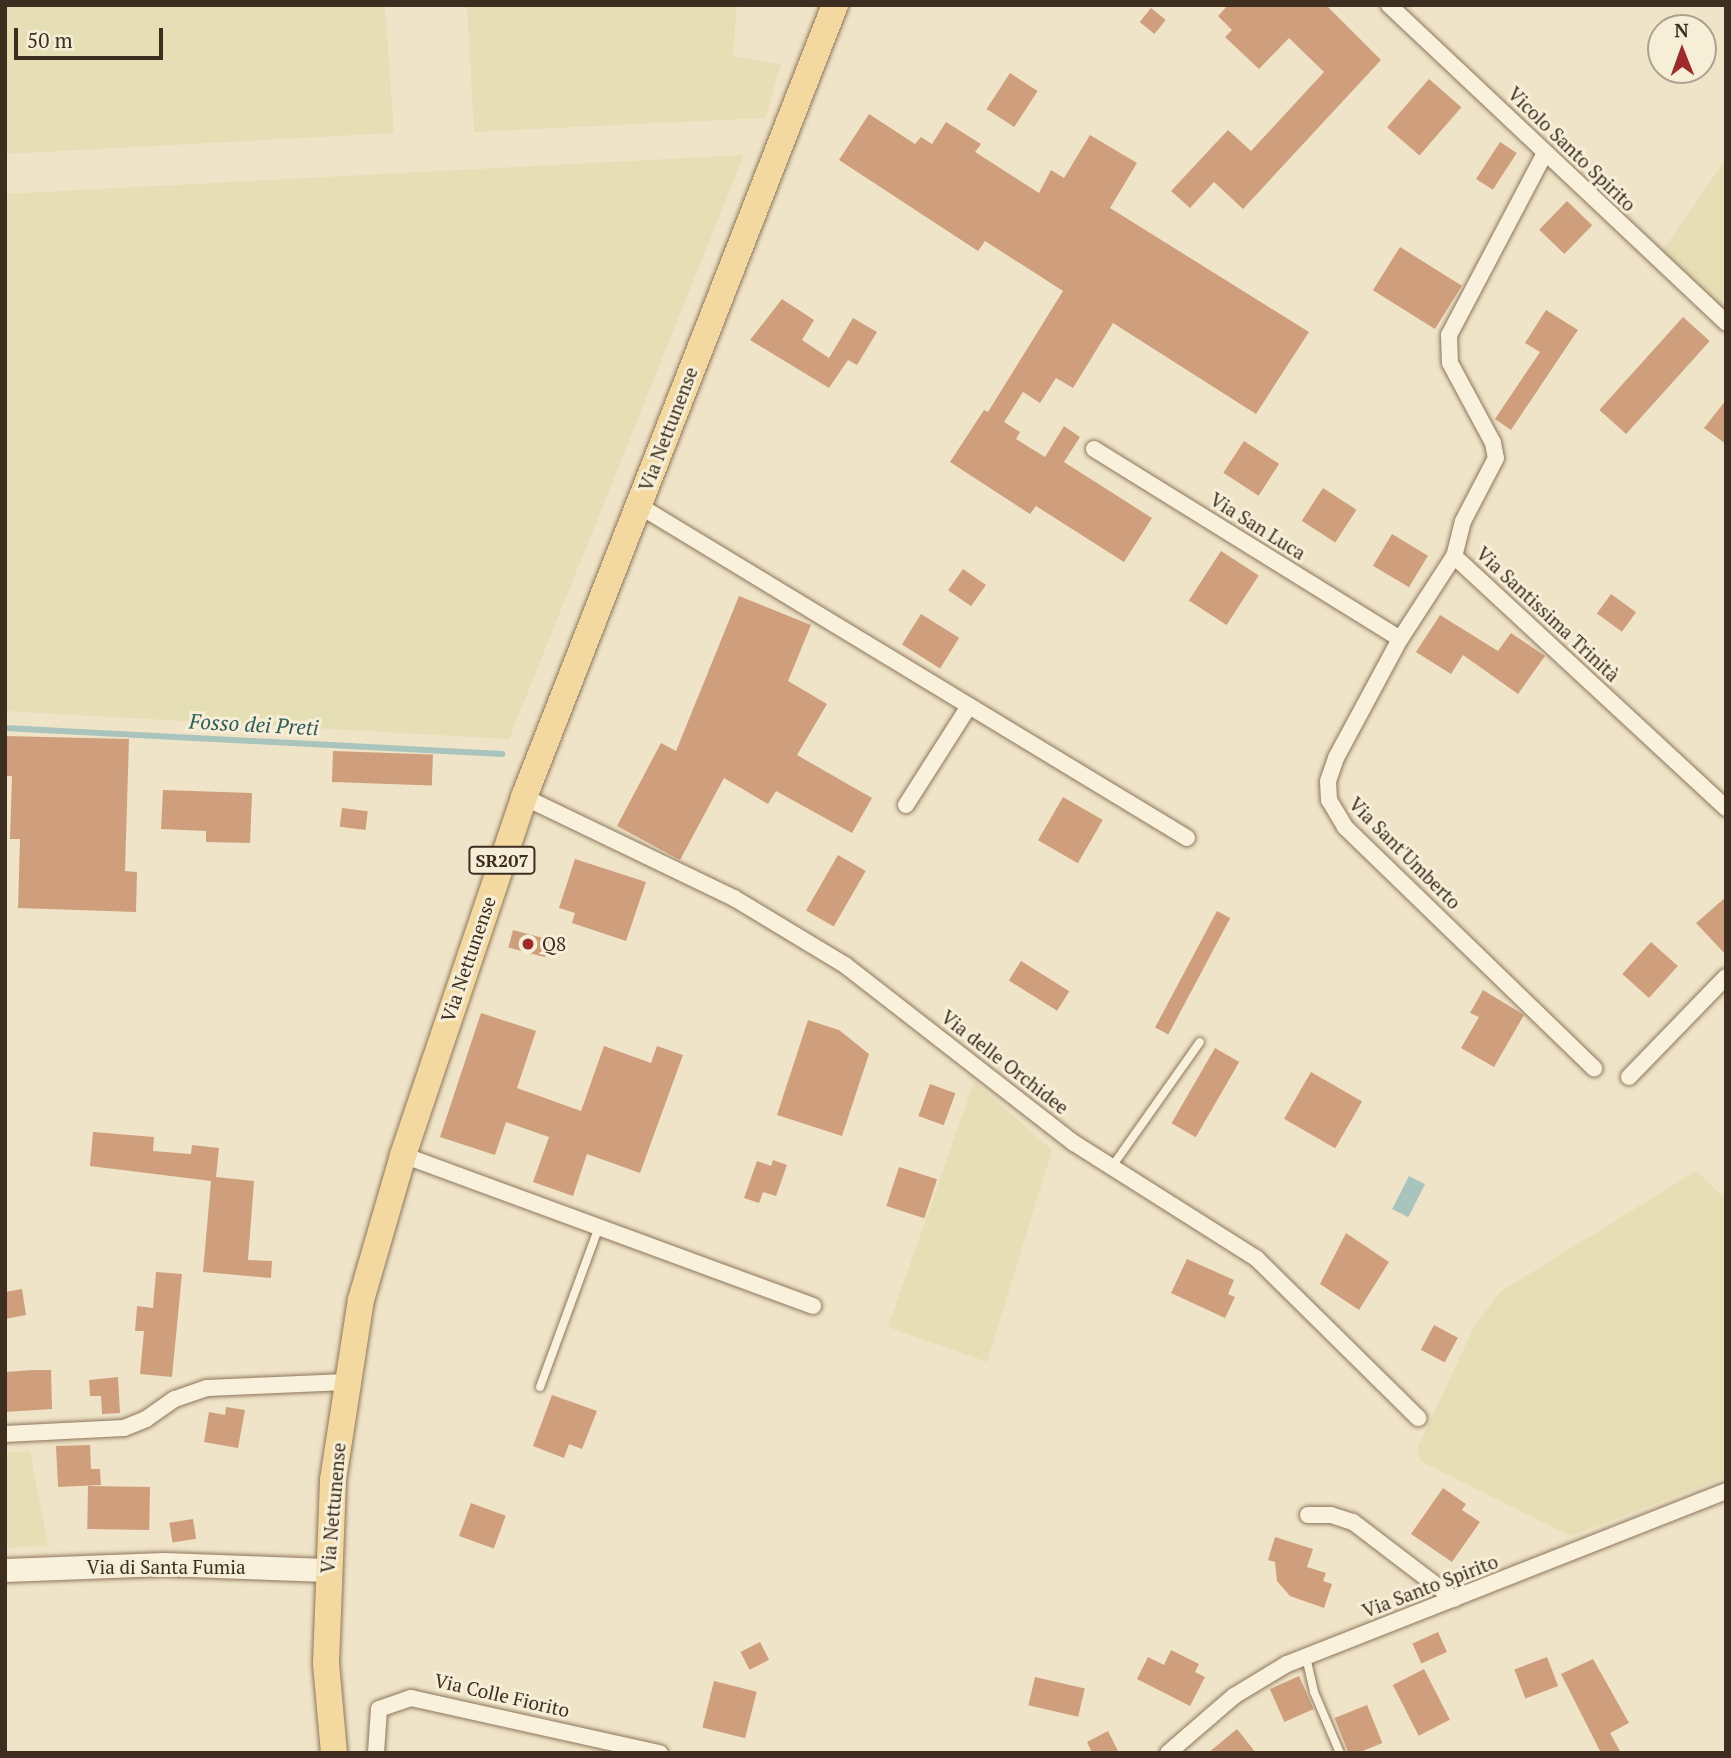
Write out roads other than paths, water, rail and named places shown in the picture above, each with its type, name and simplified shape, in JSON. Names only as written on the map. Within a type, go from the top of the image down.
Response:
[{"type":"main road","name":"Via Nettunense","points":[[334,1753],[326,1662],[326,1570],[346,1382],[361,1300],[402,1154],[524,797],[835,5]]},
{"type":"street","name":"Vicolo Santo Spirito","points":[[1390,5],[1726,323]]},
{"type":"street","name":"Via Santissima Trinità","points":[[1545,153],[1449,335],[1450,363],[1493,443],[1496,458],[1463,521],[1454,556],[1726,808]]},
{"type":"street","name":"Via San Luca","points":[[1094,449],[1400,639]]},
{"type":"street","points":[[638,505],[1187,838]]},
{"type":"street","name":"Via Sant'Umberto","points":[[1454,556],[1400,639],[1333,765],[1327,787],[1331,807],[1345,827],[1594,1068]]},
{"type":"street","points":[[906,804],[969,706]]},
{"type":"street","name":"Via delle Orchidee","points":[[524,797],[717,889],[803,937],[1111,1168],[1256,1258],[1418,1418]]},
{"type":"street","points":[[1629,1077],[1726,977]]},
{"type":"street","points":[[402,1154],[813,1306]]},
{"type":"street","points":[[5,1434],[124,1428],[183,1395],[207,1388],[346,1382]]},
{"type":"street","name":"Via Santo Spirito","points":[[1168,1753],[1251,1684],[1306,1657],[1726,1491]]},
{"type":"street","points":[[1308,1515],[1331,1515],[1353,1522],[1454,1599]]},
{"type":"street","name":"Via di Santa Fumia","points":[[5,1570],[174,1564],[326,1570]]},
{"type":"street","name":"Via Colle Fiorito","points":[[376,1753],[379,1709],[411,1698],[618,1748],[660,1753]]},
{"type":"lane","points":[[1111,1168],[1200,1042]]},
{"type":"lane","points":[[540,1387],[598,1227]]},
{"type":"lane","points":[[1306,1657],[1317,1700],[1340,1753]]},
{"type":"water","points":[[1409,1176],[1425,1184],[1408,1217],[1392,1209]]},
{"type":"waterway","name":"Fosso dei Preti","points":[[5,728],[502,754]]},
{"type":"place","name":"Q8","points":[[528,944]]}]
